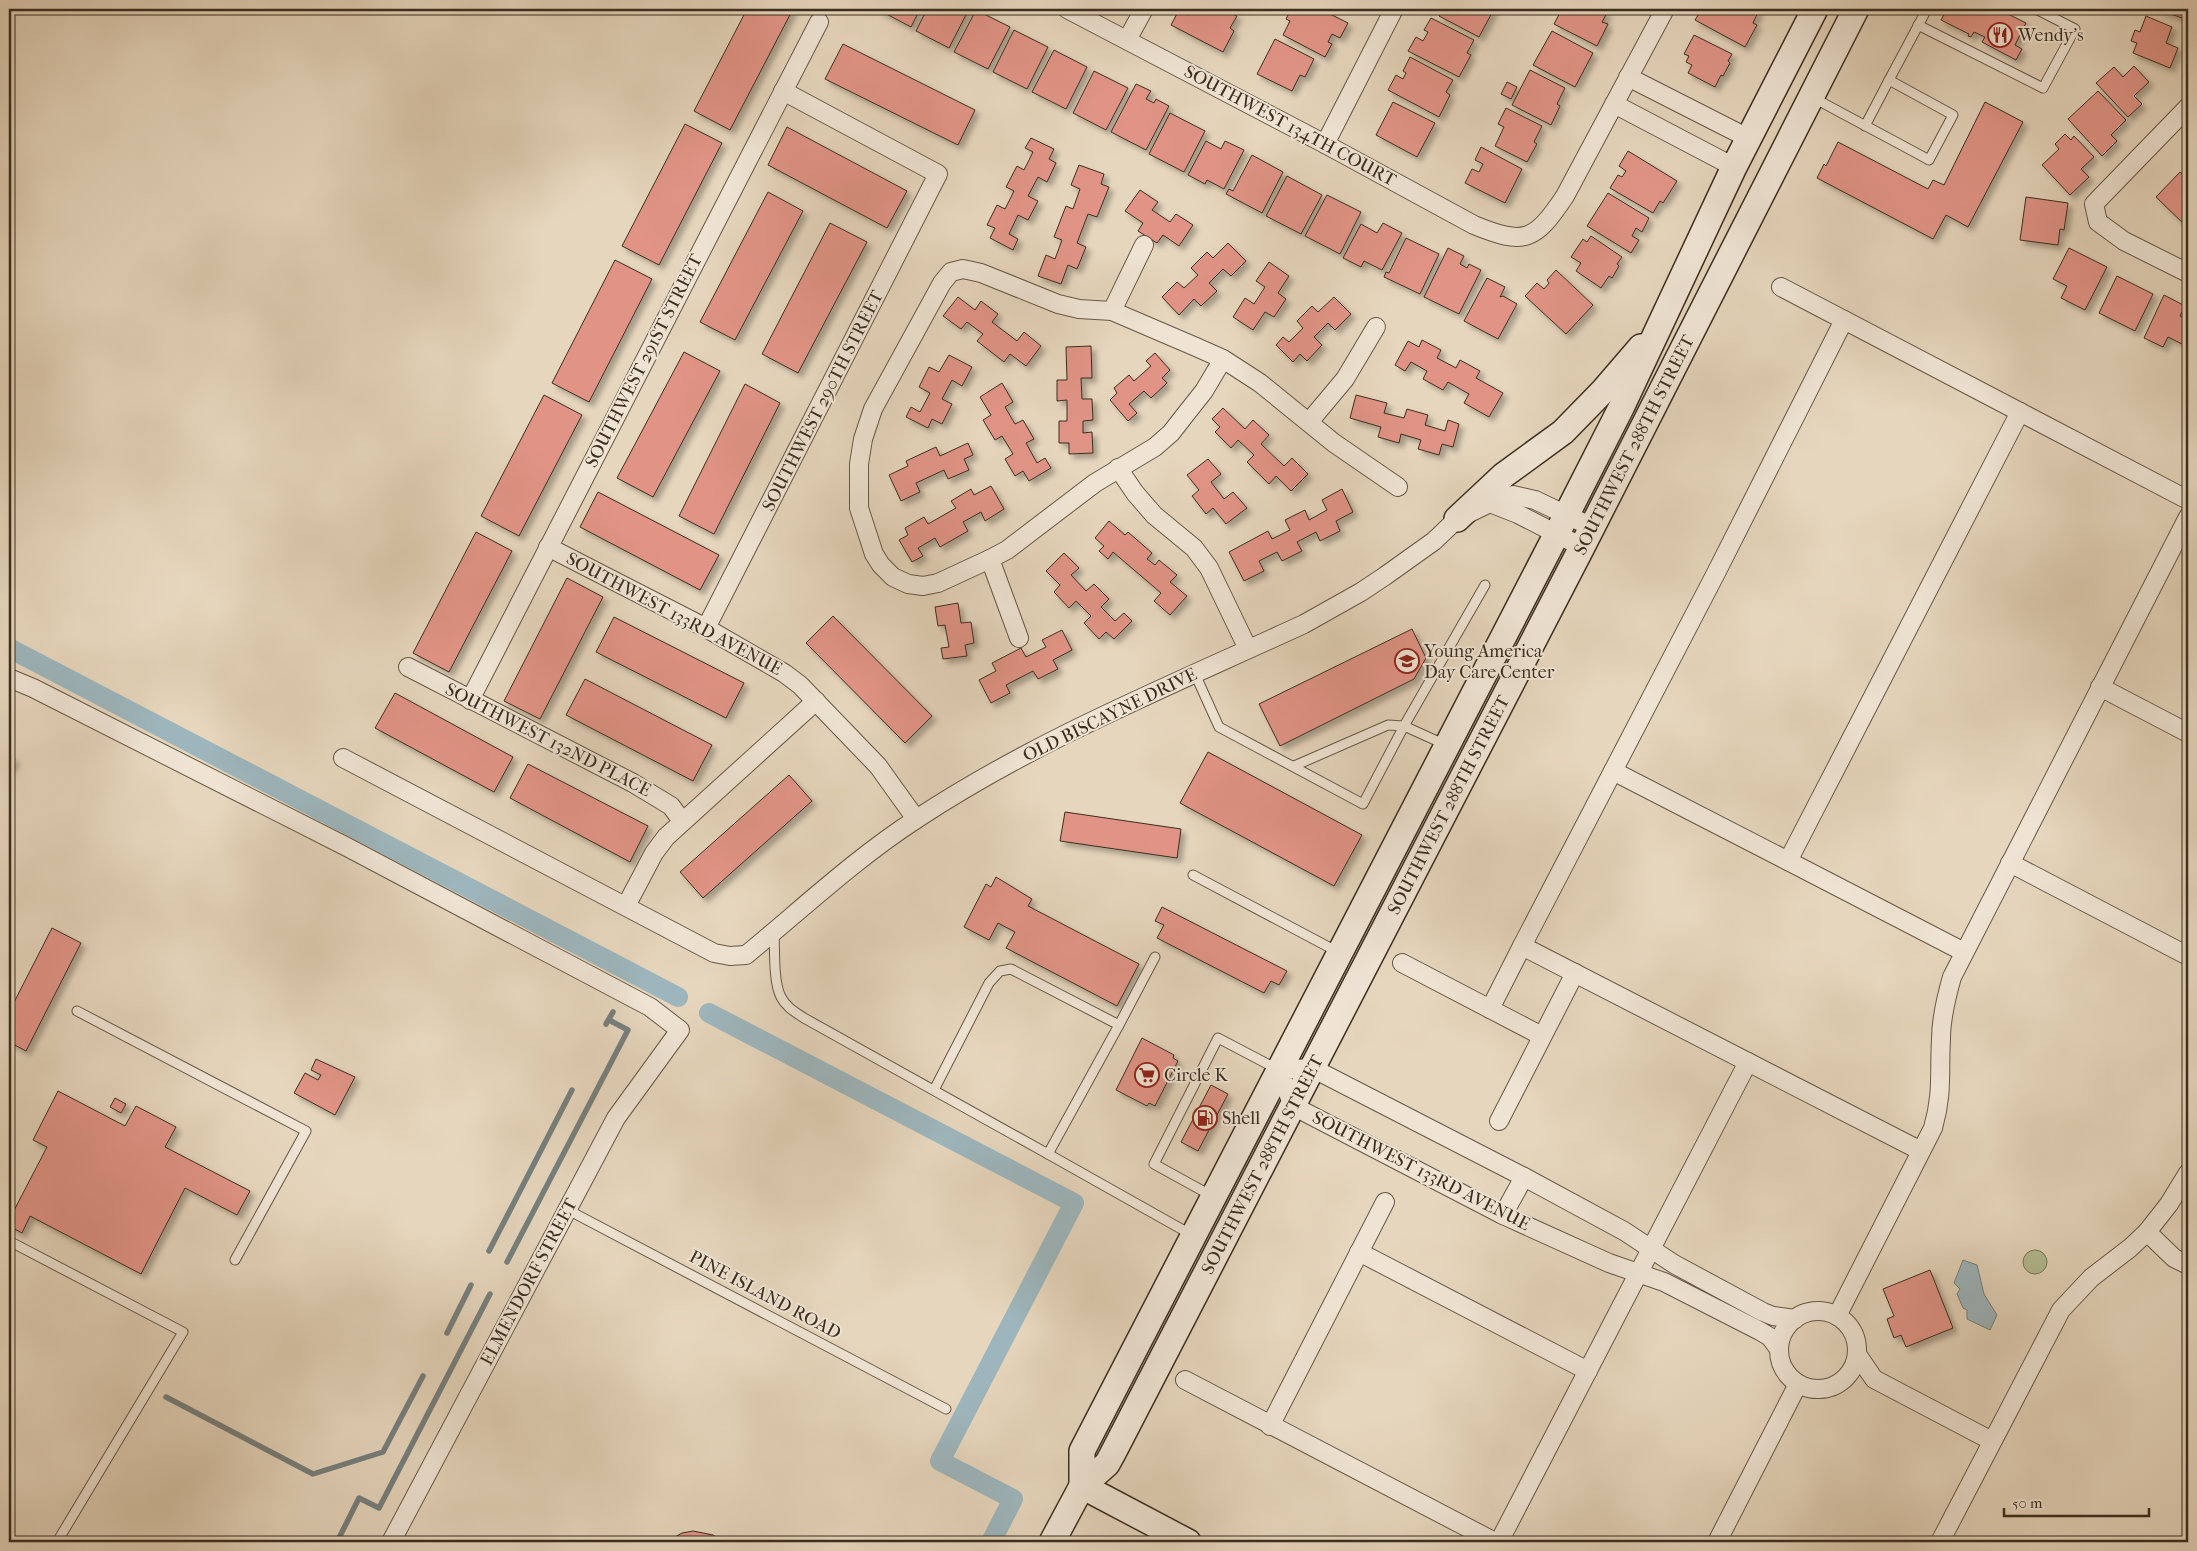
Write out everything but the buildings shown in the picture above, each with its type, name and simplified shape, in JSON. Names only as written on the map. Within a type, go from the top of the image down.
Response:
[{"type":"main road","name":"SOUTHWEST 288TH STREET","points":[[1082,1486],[1082,1451],[1562,524],[1660,326],[1748,138],[1815,9]]},
{"type":"main road","name":"SOUTHWEST 288TH STREET","points":[[1052,1542],[1082,1486],[1107,1464],[1587,537],[1856,9]]},
{"type":"main road","points":[[1457,519],[1504,475],[1563,432],[1604,390],[1660,326]]},
{"type":"main road","points":[[1447,746],[1473,758]]},
{"type":"main road","points":[[1082,1486],[1177,1540]]},
{"type":"street","name":"SOUTHWEST 134TH COURT","points":[[1067,9],[1325,144],[1474,225],[1496,234],[1516,238],[1538,229],[1550,218],[1565,196],[1614,104]]},
{"type":"street","points":[[1127,40],[1144,9]]},
{"type":"street","points":[[1325,144],[1394,9]]},
{"type":"street","points":[[1665,9],[1614,104],[1734,167]]},
{"type":"street","name":"SOUTHWEST 291ST STREET","points":[[470,700],[819,22]]},
{"type":"street","points":[[1628,77],[1748,138]]},
{"type":"street","name":"SOUTHWEST 290TH STREET","points":[[706,628],[938,174],[782,91]]},
{"type":"street","points":[[2188,107],[2094,204],[2098,222],[2104,227],[2124,241],[2188,273]]},
{"type":"street","points":[[1112,312],[1144,245]]},
{"type":"street","points":[[1223,359],[1204,391],[1170,433],[1154,447],[1118,468],[1059,509],[1007,550],[938,583],[923,586],[908,584],[893,577],[881,566],[867,534],[859,508],[859,464],[862,447],[873,409],[942,282],[951,272],[963,269],[1058,304],[1079,309],[1112,312],[1223,359],[1260,383],[1334,443],[1398,488]]},
{"type":"street","points":[[1781,287],[2188,500]]},
{"type":"street","points":[[1490,1009],[1844,320]]},
{"type":"street","points":[[1309,422],[1346,379],[1376,327]]},
{"type":"street","points":[[1788,861],[2020,412]]},
{"type":"street","points":[[1118,468],[1135,493],[1154,515],[1194,548],[1209,568],[1248,650]]},
{"type":"street","name":"OLD BISCAYNE DRIVE","points":[[626,906],[714,953],[730,956],[746,955],[825,888],[916,818],[1023,757],[1304,624],[1361,592],[1415,556],[1457,519],[1490,503],[1513,495],[1524,496],[1562,524],[1587,537]]},
{"type":"street","points":[[1836,1316],[1932,1128],[1942,1088],[1941,1039],[1946,998],[1952,977],[2188,517]]},
{"type":"street","name":"SOUTHWEST 133RD AVENUE","points":[[548,547],[770,663],[800,685],[878,766],[916,818]]},
{"type":"street","points":[[990,559],[1019,638]]},
{"type":"street","name":"SOUTHWEST 132ND PLACE","points":[[408,667],[656,796],[671,806],[682,821]]},
{"type":"street","name":"ELMENDORF STREET","points":[[9,678],[33,688],[346,847],[650,1007],[680,1030],[616,1118],[391,1542]]},
{"type":"street","points":[[2100,688],[2188,733]]},
{"type":"street","points":[[343,758],[626,906],[654,853],[666,837],[816,702]]},
{"type":"street","points":[[1613,771],[1964,952]]},
{"type":"street","points":[[2010,863],[2188,956]]},
{"type":"street","points":[[1522,946],[1921,1152]]},
{"type":"street","points":[[1402,962],[1542,1036]]},
{"type":"street","points":[[1499,1121],[1575,973]]},
{"type":"street","points":[[1499,1542],[1748,1062]]},
{"type":"street","points":[[1279,1070],[1312,1068],[1624,1232],[1674,1264],[1763,1312],[1773,1316],[1795,1319]]},
{"type":"street","name":"SOUTHWEST 133RD AVENUE","points":[[1279,1070],[1293,1106],[1503,1215],[1609,1263],[1664,1282],[1760,1331],[1770,1337],[1779,1349]]},
{"type":"street","points":[[1940,1542],[2062,1310],[2090,1278],[2130,1248],[2147,1232],[2188,1173]]},
{"type":"street","points":[[1503,1215],[1524,1178]]},
{"type":"street","points":[[1270,1426],[1386,1202]]},
{"type":"street","points":[[2147,1232],[2174,1258],[2188,1265]]},
{"type":"street","points":[[1359,1252],[1588,1371]]},
{"type":"street","points":[[1857,1354],[1852,1368],[1843,1380],[1832,1387],[1821,1390],[1798,1384],[1784,1369],[1779,1349],[1784,1332],[1795,1319],[1805,1314],[1816,1312],[1836,1316],[1844,1321],[1854,1336],[1857,1354],[1874,1379],[1992,1441]]},
{"type":"street","points":[[1843,1380],[1867,1381],[1874,1379]]},
{"type":"street","points":[[1186,1380],[1270,1426],[1494,1542]]},
{"type":"street","points":[[1717,1542],[1798,1384]]},
{"type":"lane","points":[[1865,126],[1927,9]]},
{"type":"lane","points":[[1918,25],[2043,88],[2075,29],[2036,9]]},
{"type":"lane","points":[[1811,97],[1929,160],[1953,115],[1890,80]]},
{"type":"lane","points":[[1196,674],[1219,727],[1363,804],[1404,726],[1485,585]]},
{"type":"lane","points":[[1294,766],[1388,725],[1404,726],[1447,746]]},
{"type":"lane","points":[[1193,875],[1340,954]]},
{"type":"lane","points":[[774,932],[777,988],[781,998],[790,1009],[1193,1236]]},
{"type":"lane","points":[[1048,1154],[1154,957]]},
{"type":"lane","points":[[934,1090],[977,1010],[989,983],[1000,971],[1011,969],[1118,1025]]},
{"type":"lane","points":[[77,1011],[306,1131],[235,1260]]},
{"type":"lane","points":[[1214,1196],[1154,1164],[1218,1038],[1279,1070]]},
{"type":"lane","name":"PINE ISLAND ROAD","points":[[568,1210],[946,1409]]},
{"type":"lane","points":[[9,1241],[183,1332],[57,1542]]},
{"type":"green space","points":[[2035,1250],[2044,1253],[2047,1262],[2044,1271],[2035,1274],[2026,1271],[2023,1262],[2026,1253]]},
{"type":"water","points":[[1963,1260],[1977,1265],[1984,1294],[1997,1315],[1990,1330],[1967,1319],[1967,1310],[1963,1308],[1957,1294],[1960,1289],[1954,1283]]},
{"type":"waterway","points":[[9,648],[678,997]]},
{"type":"waterway","points":[[606,1024],[613,1012]]},
{"type":"waterway","points":[[709,1013],[1074,1203],[940,1461],[1013,1499],[991,1542]]},
{"type":"waterway","points":[[507,1262],[628,1030],[609,1020]]},
{"type":"waterway","points":[[489,1251],[572,1090]]},
{"type":"waterway","points":[[447,1333],[471,1285]]},
{"type":"waterway","points":[[337,1542],[359,1498],[379,1508],[490,1294]]},
{"type":"waterway","points":[[166,1397],[313,1474],[383,1452],[423,1376]]},
{"type":"place","name":"Wendy's","points":[[2000,35]]},
{"type":"place","name":"Young America Day Care Center","points":[[1407,661]]},
{"type":"place","name":"Circle K","points":[[1147,1075]]},
{"type":"place","name":"Shell","points":[[1205,1118]]}]
